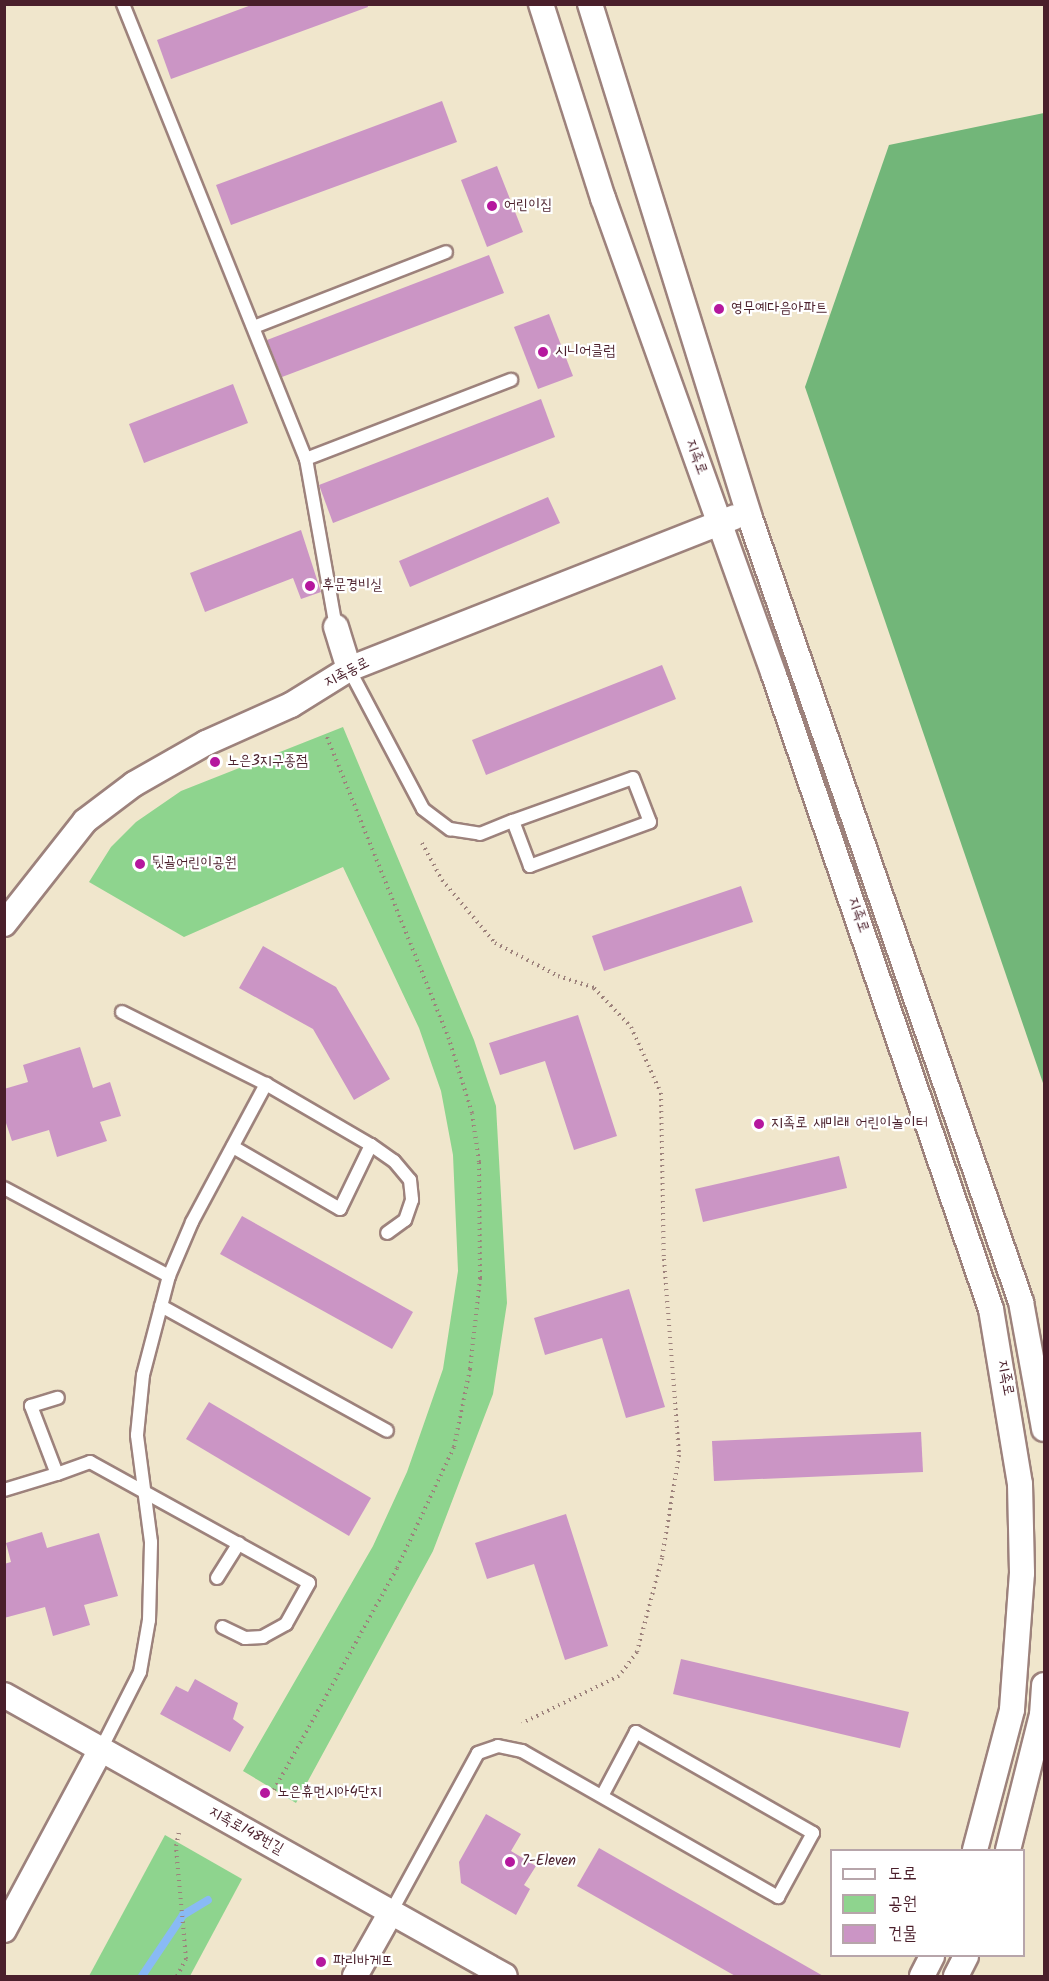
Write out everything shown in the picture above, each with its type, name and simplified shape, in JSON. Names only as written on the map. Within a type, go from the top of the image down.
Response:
[{"type":"street","name":"지족로","points":[[541,4],[603,198],[720,523],[947,1173],[992,1309],[1010,1406],[1020,1484],[1022,1573],[1012,1699],[975,1849]]},
{"type":"street","name":"지족로","points":[[590,4],[748,512],[1021,1302],[1044,1429]]},
{"type":"street","name":"지족동로","points":[[4,924],[85,821],[134,784],[206,743],[291,705],[349,669],[748,512]]},
{"type":"street","points":[[336,627],[349,669]]},
{"type":"street","points":[[1008,1849],[1042,1715],[1044,1685]]},
{"type":"street","name":"지족로148번길","points":[[4,1695],[505,1977]]},
{"type":"street","points":[[4,1930],[101,1749]]},
{"type":"street","points":[[355,1977],[391,1912]]},
{"type":"street","points":[[922,1977],[932,1957]]},
{"type":"street","points":[[956,1977],[966,1957]]},
{"type":"lane","points":[[126,5],[306,459],[336,627]]},
{"type":"lane","points":[[254,327],[446,252]]},
{"type":"lane","points":[[306,459],[511,380]]},
{"type":"lane","points":[[349,669],[423,809],[450,829],[480,834],[513,821],[633,778],[650,822],[530,866],[513,821]]},
{"type":"lane","points":[[122,1012],[266,1084],[371,1145],[394,1161],[410,1180],[412,1200],[405,1220],[387,1233]]},
{"type":"lane","points":[[101,1749],[140,1671],[149,1620],[151,1542],[137,1435],[143,1375],[169,1276],[192,1222],[266,1084]]},
{"type":"lane","points":[[233,1147],[340,1209],[371,1145]]},
{"type":"lane","points":[[4,1188],[169,1276]]},
{"type":"lane","points":[[161,1306],[387,1431]]},
{"type":"lane","points":[[57,1474],[31,1406],[58,1398]]},
{"type":"lane","points":[[4,1490],[90,1462],[144,1488],[309,1583],[286,1624],[263,1637],[245,1638],[222,1627]]},
{"type":"lane","points":[[217,1578],[239,1543]]},
{"type":"lane","points":[[391,1912],[478,1753],[498,1746],[522,1751],[778,1897],[813,1833],[636,1732],[602,1796]]},
{"type":"path","points":[[274,1790],[397,1568],[454,1447],[470,1369],[480,1278],[479,1162],[472,1113],[449,1039],[326,735]]},
{"type":"path","points":[[422,843],[442,880],[495,943],[558,976],[594,988],[631,1027],[661,1093],[664,1259],[680,1455],[662,1558],[637,1652],[619,1676],[522,1723]]},
{"type":"path","points":[[177,1977],[186,1959],[186,1940],[180,1897],[179,1832]]},
{"type":"green space","points":[[1044,113],[1044,1086],[805,387],[889,145]]},
{"type":"green space","points":[[343,727],[474,1040],[496,1106],[507,1303],[493,1394],[433,1551],[296,1803],[243,1771],[373,1546],[407,1472],[443,1369],[458,1271],[453,1155],[441,1091],[419,1028],[343,867],[184,937],[89,882],[111,847],[136,822],[181,791]]},
{"type":"green space","points":[[165,1835],[242,1879],[190,1976],[89,1976]]},
{"type":"building","points":[[254,4],[367,4],[368,7],[171,79],[157,40]]},
{"type":"building","points":[[442,101],[457,142],[231,225],[216,185]]},
{"type":"building","name":"어린이집","points":[[497,166],[523,232],[487,247],[461,180]]},
{"type":"building","points":[[489,255],[504,293],[282,377],[267,340]]},
{"type":"building","name":"시니어클럽","points":[[549,314],[573,376],[538,389],[514,327]]},
{"type":"building","points":[[233,384],[248,423],[144,463],[129,424]]},
{"type":"building","points":[[541,399],[555,437],[333,523],[319,485]]},
{"type":"building","points":[[548,497],[560,523],[410,587],[399,561]]},
{"type":"building","points":[[301,530],[321,592],[301,599],[293,578],[205,612],[190,573]]},
{"type":"building","points":[[662,665],[676,699],[486,775],[472,740]]},
{"type":"building","points":[[741,886],[753,922],[604,971],[592,936]]},
{"type":"building","points":[[263,946],[336,987],[390,1079],[354,1100],[313,1029],[239,988]]},
{"type":"building","points":[[578,1015],[617,1136],[574,1150],[545,1061],[500,1075],[489,1043]]},
{"type":"building","points":[[80,1047],[93,1088],[110,1082],[121,1116],[100,1122],[107,1141],[57,1157],[49,1130],[12,1141],[4,1117],[4,1089],[28,1082],[23,1065]]},
{"type":"building","points":[[839,1156],[847,1188],[703,1222],[695,1189]]},
{"type":"building","points":[[242,1216],[413,1312],[392,1349],[220,1254]]},
{"type":"building","points":[[629,1289],[665,1407],[626,1418],[602,1338],[545,1355],[534,1318]]},
{"type":"building","points":[[209,1402],[371,1498],[349,1536],[186,1439]]},
{"type":"building","points":[[921,1432],[923,1472],[714,1481],[712,1441]]},
{"type":"building","points":[[566,1514],[608,1646],[565,1660],[534,1564],[487,1579],[475,1543]]},
{"type":"building","points":[[42,1532],[47,1548],[99,1533],[118,1596],[84,1605],[90,1625],[53,1636],[45,1607],[4,1618],[4,1564],[11,1562],[6,1543]]},
{"type":"building","points":[[681,1659],[909,1712],[900,1748],[673,1694]]},
{"type":"building","points":[[195,1679],[238,1703],[233,1719],[244,1727],[230,1752],[160,1714],[176,1686],[188,1692]]},
{"type":"building","points":[[486,1814],[521,1834],[511,1851],[536,1866],[524,1885],[530,1889],[516,1915],[461,1883],[459,1862]]},
{"type":"building","points":[[599,1848],[825,1977],[737,1977],[577,1886]]},
{"type":"waterway","points":[[142,1976],[183,1915],[208,1900]]},
{"type":"place","name":"어린이집","points":[[492,206]]},
{"type":"place","name":"영무예다음아파트","points":[[719,309]]},
{"type":"place","name":"시니어클럽","points":[[543,352]]},
{"type":"place","name":"후문경비실","points":[[310,586]]},
{"type":"place","name":"노은3지구종점","points":[[215,762]]},
{"type":"place","name":"뒷골어린이공원","points":[[140,864]]},
{"type":"place","name":"지족로 새미래 어린이놀이터","points":[[759,1124]]},
{"type":"place","name":"노은휴먼시아4단지","points":[[265,1793]]},
{"type":"place","name":"7-Eleven","points":[[510,1862]]},
{"type":"place","name":"파리바게뜨","points":[[321,1962]]}]
